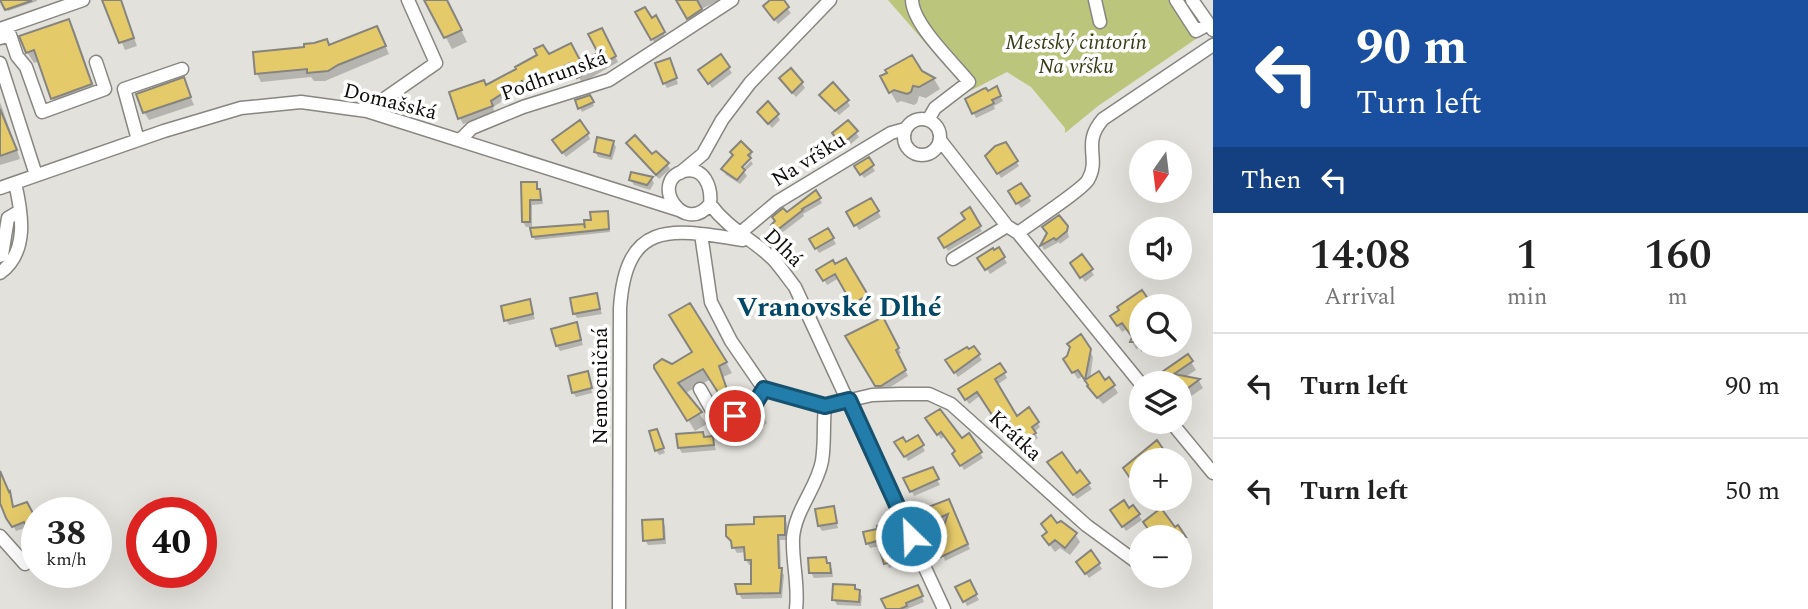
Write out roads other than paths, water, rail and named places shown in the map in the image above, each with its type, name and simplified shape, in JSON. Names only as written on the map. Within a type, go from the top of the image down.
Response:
[{"type":"street","points":[[0,29],[83,0]]},
{"type":"street","points":[[367,111],[436,63],[408,0]]},
{"type":"street","name":"Podhrunská","points":[[460,141],[471,128],[523,107],[609,79],[732,0]]},
{"type":"street","points":[[728,226],[679,210],[670,200],[668,190],[672,180],[706,148],[750,83],[830,0]]},
{"type":"street","points":[[912,0],[919,21],[970,82],[935,108],[928,120]]},
{"type":"street","points":[[1095,0],[1100,22]]},
{"type":"street","points":[[1177,0],[1196,31],[1211,27],[1192,0]]},
{"type":"street","points":[[0,38],[10,36],[17,56],[26,67],[43,112],[105,89],[96,62]]},
{"type":"street","points":[[953,259],[1012,229],[1087,181],[1093,165],[1093,130],[1103,118],[1213,45]]},
{"type":"street","points":[[0,63],[6,99],[36,175]]},
{"type":"street","points":[[138,140],[124,89],[182,69]]},
{"type":"street","name":"Domašská","points":[[0,188],[241,108],[301,102],[367,111],[679,210]]},
{"type":"street","points":[[940,139],[933,151],[920,155],[908,149],[905,130],[914,121],[928,120],[939,130],[940,139],[1130,371]]},
{"type":"street","name":"Na vŕšku","points":[[743,237],[777,202],[891,133],[905,130]]},
{"type":"street","points":[[694,214],[706,209],[710,204],[706,148]]},
{"type":"street","points":[[679,173],[695,171],[708,181]]},
{"type":"street","points":[[0,273],[18,250],[22,227],[15,183]]},
{"type":"street","points":[[649,199],[668,190]]},
{"type":"street","points":[[710,204],[729,231],[727,234],[715,236]]},
{"type":"street","points":[[0,256],[8,218],[20,211]]},
{"type":"street","name":"Dlhá","points":[[728,226],[773,259],[795,287],[944,609]]},
{"type":"street","name":"Nemocničná","points":[[619,609],[622,286],[627,263],[640,245],[661,234],[701,240],[715,236],[743,237]]},
{"type":"street","points":[[701,240],[711,302],[731,341],[764,389],[825,406],[849,400]]},
{"type":"street","points":[[700,389],[718,421],[751,410],[764,389]]},
{"type":"street","name":"Krátka","points":[[849,400],[872,395],[929,394],[951,404],[1086,526],[1129,557]]},
{"type":"street","points":[[796,609],[798,595],[793,536],[800,511],[812,489],[822,461],[825,406]]},
{"type":"street","points":[[1181,434],[1213,473]]},
{"type":"street","points":[[0,536],[21,560]]},
{"type":"district","name":"Vranovské Dlhé","points":[[839,307]]},
{"type":"park label","name":"Mestský cintorín Na vŕšku","points":[[1076,55]]}]
